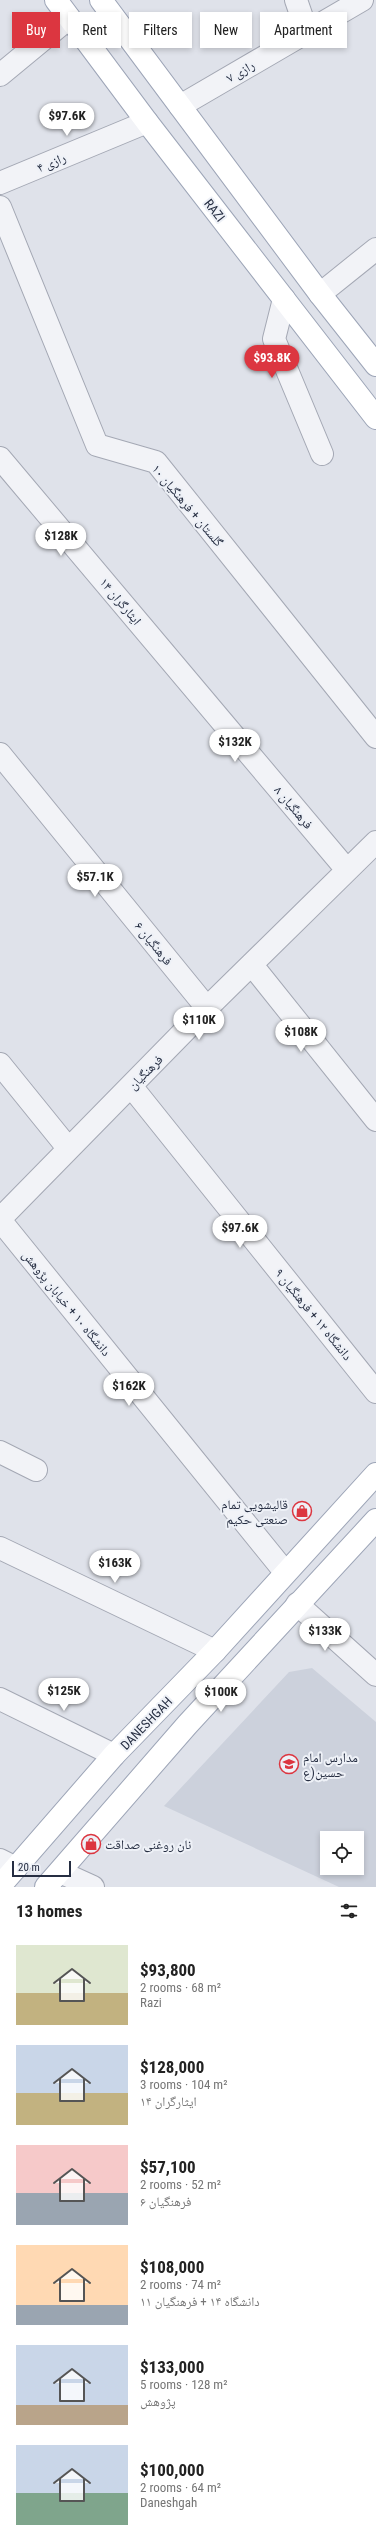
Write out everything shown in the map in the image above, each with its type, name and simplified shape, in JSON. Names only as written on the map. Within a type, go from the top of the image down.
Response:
[{"type":"main road","name":"RAZI","points":[[56,0],[68,17]]},
{"type":"main road","points":[[101,0],[320,294],[376,365]]},
{"type":"main road","name":"RAZI","points":[[92,48],[376,418]]},
{"type":"main road","name":"DANESHGAH","points":[[0,1886],[8,1864],[215,1651],[285,1572],[376,1474]]},
{"type":"main road","points":[[53,1879],[297,1604],[376,1520]]},
{"type":"main road","points":[[148,1720],[174,1741]]},
{"type":"street","points":[[296,0],[300,12]]},
{"type":"street","name":"رازی ۷","points":[[341,12],[362,0]]},
{"type":"street","points":[[0,75],[68,19]]},
{"type":"street","name":"رازی ۷","points":[[180,106],[280,48]]},
{"type":"street","name":"رازی ۴","points":[[0,183],[147,122]]},
{"type":"street","name":"گلستان + فرهنگیان ۱۰","points":[[0,208],[97,445],[156,462],[376,737]]},
{"type":"street","points":[[320,294],[376,249]]},
{"type":"street","points":[[284,299],[274,339],[322,454]]},
{"type":"street","name":"ایثارگران ۱۴","points":[[0,458],[149,635]]},
{"type":"street","name":"فرهنگیان ۸","points":[[149,635],[347,870]]},
{"type":"street","name":"فرهنگیان ۶","points":[[5,760],[207,1008]]},
{"type":"street","name":"فرهنگیان","points":[[0,1220],[68,1148],[207,1008],[347,870],[373,851]]},
{"type":"street","points":[[252,965],[376,1120]]},
{"type":"street","points":[[0,1064],[68,1148]]},
{"type":"street","name":"دانشگاه ۱۲ + فرهنگیان ۹","points":[[131,1086],[376,1392]]},
{"type":"street","name":"دانشگاه ۱۰ + خیابان پژوهش","points":[[0,1220],[285,1572]]},
{"type":"street","points":[[0,1452],[36,1470]]},
{"type":"street","points":[[0,1548],[215,1651]]},
{"type":"street","points":[[297,1604],[376,1675]]},
{"type":"street","points":[[0,1699],[114,1755]]},
{"type":"street","points":[[53,1879],[93,1887]]},
{"type":"shaded area","name":"مدارس امام حسین(ع","points":[[312,1668],[376,1722],[376,1887],[339,1887],[164,1806],[289,1672]]},
{"type":"place","name":"قالیشویی تمام صنعتی حکیم","points":[[302,1511]]},
{"type":"place","name":"مدارس امام حسین(ع","points":[[289,1764]]},
{"type":"place","name":"نان روغنی صداقت","points":[[91,1844]]}]
